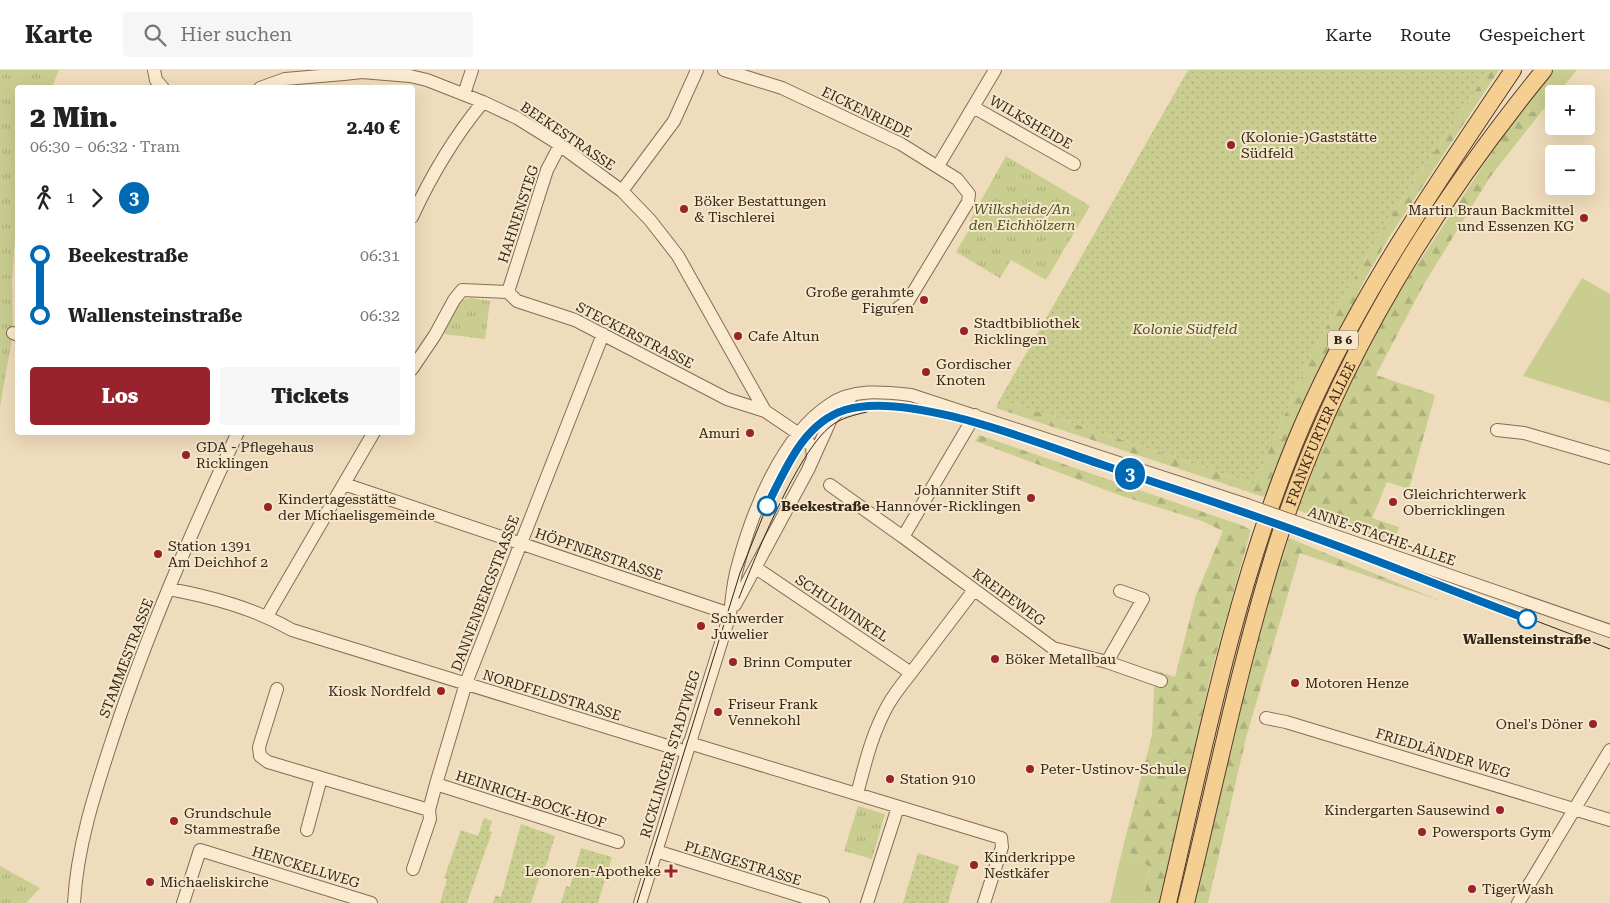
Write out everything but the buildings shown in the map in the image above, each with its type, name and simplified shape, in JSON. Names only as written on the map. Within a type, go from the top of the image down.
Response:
[{"type":"main road","name":"FRANKFURTER ALLEE","points":[[1168,903],[1237,612],[1272,500],[1295,443],[1342,341],[1394,247],[1513,70]]},
{"type":"main road","name":"FRANKFURTER ALLEE","points":[[1186,903],[1258,608],[1282,531],[1319,434],[1358,351],[1410,257],[1493,134],[1544,70]]},
{"type":"street","points":[[154,70],[156,80],[160,85]]},
{"type":"street","points":[[464,94],[472,70]]},
{"type":"street","points":[[622,191],[674,121],[697,70]]},
{"type":"street","name":"EICKENRIEDE","points":[[724,70],[782,88],[805,98],[901,144],[938,166]]},
{"type":"street","name":"WILKSHEIDE","points":[[938,166],[995,70]]},
{"type":"street","name":"BEEKESTRASSE","points":[[270,85],[286,80],[363,71],[410,76],[482,102],[517,118],[554,141],[559,147],[622,191],[650,220],[678,256],[765,411],[799,435],[812,447],[813,459]]},
{"type":"street","points":[[415,211],[458,134],[482,102]]},
{"type":"street","name":"WILKSHEIDE","points":[[973,106],[1074,164]]},
{"type":"street","name":"HAHNENSTEG","points":[[508,292],[547,170],[559,147]]},
{"type":"street","points":[[898,308],[908,301],[968,202],[969,194],[963,186],[938,166]]},
{"type":"street","points":[[415,365],[462,290],[508,292]]},
{"type":"street","name":"STECKERSTRASSE","points":[[508,292],[517,302],[575,320],[727,399],[765,411]]},
{"type":"street","name":"DANNENBERGSTRASSE","points":[[413,869],[430,819],[429,810],[466,683],[603,334]]},
{"type":"street","name":"ANNE-STACHE-ALLEE","points":[[789,446],[830,404],[856,394],[872,392],[911,395],[1247,504],[1610,631]]},
{"type":"street","name":"ANNE-STACHE-ALLEE","points":[[813,459],[829,422],[835,413],[856,394]]},
{"type":"street","points":[[903,537],[975,415]]},
{"type":"street","name":"ANNE-STACHE-ALLEE","points":[[799,435],[829,422]]},
{"type":"street","points":[[1497,430],[1524,432],[1610,458]]},
{"type":"street","name":"STAMMESTRASSE","points":[[74,903],[84,834],[98,781],[127,695],[169,589],[237,435]]},
{"type":"street","points":[[267,616],[372,435]]},
{"type":"street","name":"RICKLINGER STADTWEG","points":[[640,903],[730,614],[737,566],[765,492],[789,446]]},
{"type":"street","name":"RICKLINGER STADTWEG","points":[[730,614],[813,459]]},
{"type":"street","name":"HÖPFNERSTRASSE","points":[[344,484],[730,614]]},
{"type":"street","name":"KREIPEWEG","points":[[830,485],[1053,648],[1108,662],[1161,681]]},
{"type":"street","name":"SCHULWINKEL","points":[[756,568],[911,673]]},
{"type":"street","name":"NORDFELDSTRASSE","points":[[169,589],[243,607],[267,616],[292,630],[466,683],[857,794],[1001,838],[1002,847],[984,903]]},
{"type":"street","points":[[857,794],[868,750],[888,704],[974,590]]},
{"type":"street","points":[[1108,662],[1144,599],[1120,590]]},
{"type":"street","points":[[276,689],[259,747],[260,756],[268,762],[429,810]]},
{"type":"street","name":"FRIEDLÄNDER WEG","points":[[1266,718],[1286,722],[1610,820]]},
{"type":"street","points":[[1518,903],[1610,750]]},
{"type":"street","points":[[307,830],[321,778]]},
{"type":"street","name":"HEINRICH-BOCK-HOF","points":[[436,784],[618,842]]},
{"type":"street","points":[[867,903],[898,807]]},
{"type":"street","name":"HENCKELLWEG","points":[[182,903],[200,850],[371,903]]},
{"type":"street","name":"PLENGESTRASSE","points":[[656,851],[822,903]]},
{"type":"green space","points":[[0,70],[59,70],[53,85],[15,85],[13,333],[0,407]]},
{"type":"green space","name":"Kolonie Südfeld","points":[[1188,70],[1489,70],[1383,228],[1314,348],[1254,484],[1000,399]]},
{"type":"green space","points":[[1489,70],[1499,70],[1388,239],[1363,283],[1264,497],[996,408],[1000,399],[1254,484],[1314,348],[1383,228]]},
{"type":"green space","points":[[1554,70],[1577,70],[1564,85],[1545,85],[1545,108],[1542,111],[1520,112]]},
{"type":"green space","points":[[1542,111],[1490,177],[1424,284],[1376,375],[1435,395],[1409,489],[1387,482],[1372,518],[1399,527],[1394,544],[1297,510],[1342,399],[1385,313],[1519,112]]},
{"type":"green space","name":"Wilksheide/An den Eichhölzern","points":[[1006,156],[1090,206],[1046,280],[1011,260],[1000,278],[956,252],[970,228],[970,220]]},
{"type":"green space","points":[[1582,278],[1610,294],[1610,403],[1523,376]]},
{"type":"green space","points":[[471,298],[490,301],[485,339],[443,334],[461,300]]},
{"type":"green space","points":[[979,435],[1251,530],[1212,669],[1161,903],[1143,903],[1149,867],[1123,847],[1152,735],[1155,670],[1175,677],[1196,595],[1223,531],[1202,521],[1122,496],[975,441]]},
{"type":"green space","points":[[1289,538],[1441,601],[1300,553],[1246,738],[1208,903],[1194,903],[1248,673]]},
{"type":"green space","points":[[858,806],[885,814],[872,859],[844,851]]},
{"type":"green space","points":[[484,818],[492,821],[489,831],[492,832],[467,903],[440,903],[447,879],[444,878],[461,830],[478,836]]},
{"type":"green space","points":[[521,824],[555,836],[545,869],[542,869],[531,903],[493,903],[495,895],[501,897]]},
{"type":"green space","points":[[1123,847],[1149,867],[1143,903],[1110,903]]},
{"type":"green space","points":[[581,848],[612,857],[598,903],[561,903],[566,886],[570,887]]},
{"type":"green space","points":[[918,853],[959,866],[948,903],[903,903]]},
{"type":"green space","points":[[0,866],[40,888],[26,903],[0,903]]},
{"type":"tram line","points":[[637,903],[740,573],[767,506],[791,459],[805,438],[825,419],[846,409],[871,405],[906,406],[1014,436],[1313,536],[1610,649]]},
{"type":"tram line","name":"3","points":[[767,506],[796,450],[810,432],[824,419],[835,413],[856,407],[871,405],[906,406],[937,413],[1014,436],[1313,536],[1527,619]]},
{"type":"tram line","points":[[739,598],[755,557],[779,506],[805,458],[818,439],[835,423],[867,412]]},
{"type":"place","name":"(Kolonie-)Gaststätte Südfeld","points":[[1231,145]]},
{"type":"place","name":"Böker Bestattungen & Tischlerei","points":[[684,209]]},
{"type":"place","name":"Martin Braun Backmittel und Essenzen KG","points":[[1584,218]]},
{"type":"place","name":"Große gerahmte Figuren","points":[[924,300]]},
{"type":"place","name":"Stadtbibliothek Ricklingen","points":[[964,331]]},
{"type":"place","name":"Cafe Altun","points":[[738,336]]},
{"type":"place","name":"Gordischer Knoten","points":[[926,372]]},
{"type":"place","name":"Amuri","points":[[750,433]]},
{"type":"place","name":"GDA - Pflegehaus Ricklingen","points":[[186,455]]},
{"type":"place","name":"Johanniter Stift Hannover-Ricklingen","points":[[1031,498]]},
{"type":"place","name":"Gleichrichterwerk Oberricklingen","points":[[1393,502]]},
{"type":"place","name":"Beekestraße","points":[[767,506]]},
{"type":"place","name":"Kindertagesstätte der Michaelisgemeinde","points":[[268,507]]},
{"type":"place","name":"Station 1391 Am Deichhof 2","points":[[158,554]]},
{"type":"place","name":"Wallensteinstraße","points":[[1527,619]]},
{"type":"place","name":"Schwerder Juwelier","points":[[701,626]]},
{"type":"place","name":"Böker Metallbau","points":[[995,659]]},
{"type":"place","name":"Brinn Computer","points":[[733,662]]},
{"type":"place","name":"Motoren Henze","points":[[1295,683]]},
{"type":"place","name":"Kiosk Nordfeld","points":[[441,691]]},
{"type":"place","name":"Friseur Frank Vennekohl","points":[[718,712]]},
{"type":"place","name":"Onel's Döner","points":[[1593,724]]},
{"type":"place","name":"Peter-Ustinov-Schule","points":[[1030,769]]},
{"type":"place","name":"Station 910","points":[[890,779]]},
{"type":"place","name":"Kindergarten Sausewind","points":[[1500,810]]},
{"type":"place","name":"Grundschule Stammestraße","points":[[174,821]]},
{"type":"place","name":"Powersports Gym","points":[[1422,832]]},
{"type":"place","name":"Kinderkrippe Nestkäfer","points":[[974,865]]},
{"type":"place","name":"Leonoren-Apotheke","points":[[671,871]]},
{"type":"place","name":"Michaeliskirche","points":[[150,882]]},
{"type":"place","name":"TigerWash","points":[[1472,889]]}]
